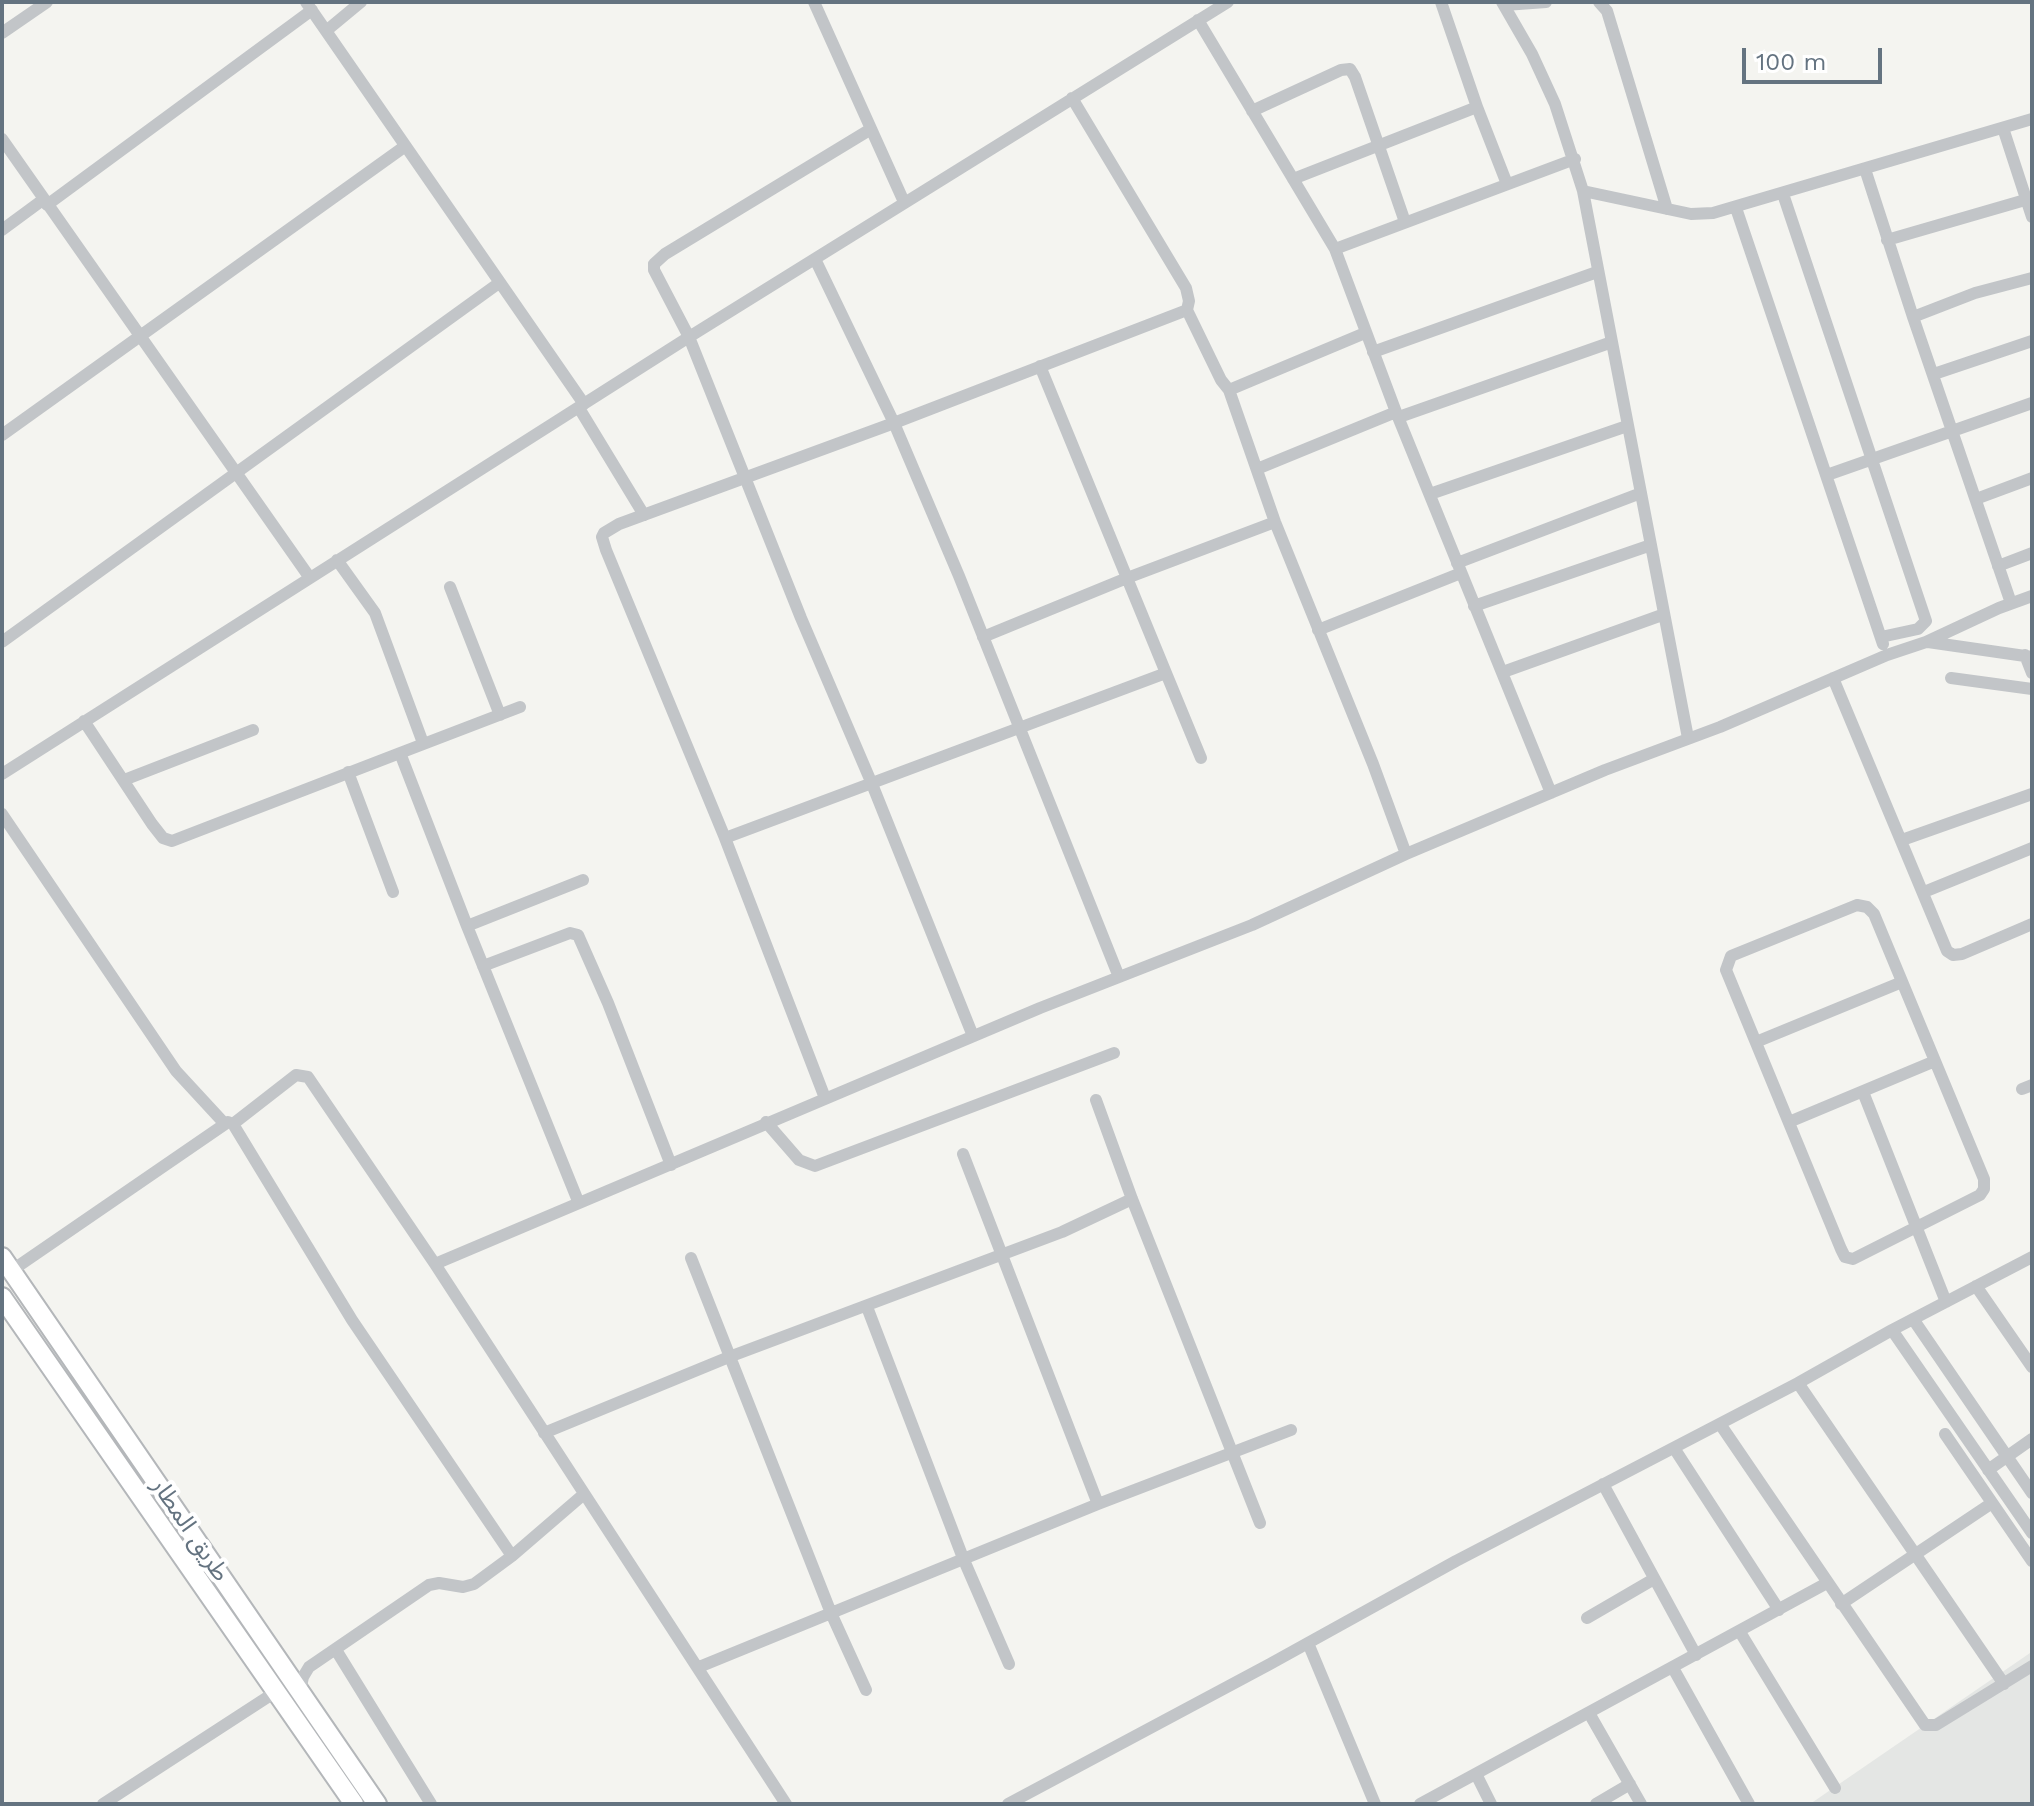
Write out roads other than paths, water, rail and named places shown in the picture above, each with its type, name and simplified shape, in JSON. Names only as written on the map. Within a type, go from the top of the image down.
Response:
[{"type":"highway","name":"طريق المطار","points":[[7,1264],[377,1804]]},
{"type":"highway","name":"طريق المطار","points":[[4,1303],[354,1804]]},
{"type":"street","points":[[2,33],[47,2]]},
{"type":"street","points":[[326,31],[361,2]]},
{"type":"street","points":[[814,2],[904,202]]},
{"type":"street","points":[[2,774],[689,337],[1228,2]]},
{"type":"street","points":[[1441,2],[1507,184]]},
{"type":"street","points":[[1546,2],[1503,4],[1555,104],[1575,159],[1688,738]]},
{"type":"street","points":[[1599,2],[1607,11],[1667,209]]},
{"type":"street","points":[[2,230],[46,202],[309,6],[581,406],[644,515]]},
{"type":"street","points":[[1198,20],[1335,249],[1365,333],[1551,793]]},
{"type":"street","points":[[1252,111],[1341,70],[1350,69],[1405,222]]},
{"type":"street","points":[[1072,98],[1186,288],[1189,301],[1187,310],[1221,380],[1229,390],[1275,522],[1406,854]]},
{"type":"street","points":[[1293,179],[1477,107]]},
{"type":"street","points":[[1583,191],[1702,215],[1736,208],[2032,119]]},
{"type":"street","points":[[2003,128],[2029,198],[2032,217]]},
{"type":"street","points":[[871,129],[654,264],[656,275],[689,337],[973,1036]]},
{"type":"street","points":[[2,139],[310,578]]},
{"type":"street","points":[[2,435],[404,147]]},
{"type":"street","points":[[1335,249],[1575,159]]},
{"type":"street","points":[[1865,169],[2011,603]]},
{"type":"street","points":[[1783,194],[1926,621],[1918,629],[1881,637]]},
{"type":"street","points":[[1887,240],[2029,198]]},
{"type":"street","points":[[1736,208],[1887,655]]},
{"type":"street","points":[[815,259],[894,423],[1119,977]]},
{"type":"street","points":[[1373,352],[1597,272]]},
{"type":"street","points":[[1913,317],[1975,293],[2032,278]]},
{"type":"street","points":[[2,642],[499,283]]},
{"type":"street","points":[[825,1098],[725,838],[602,537],[607,529],[1187,310]]},
{"type":"street","points":[[1229,390],[1365,333]]},
{"type":"street","points":[[1934,374],[2032,341]]},
{"type":"street","points":[[1257,469],[1398,415],[1612,342]]},
{"type":"street","points":[[1040,366],[1201,758]]},
{"type":"street","points":[[1827,475],[2032,403]]},
{"type":"street","points":[[1430,494],[1627,426]]},
{"type":"street","points":[[1976,499],[2032,478]]},
{"type":"street","points":[[1318,630],[1641,493]]},
{"type":"street","points":[[983,637],[1275,522]]},
{"type":"street","points":[[1474,606],[1651,545]]},
{"type":"street","points":[[1998,566],[2032,553]]},
{"type":"street","points":[[337,560],[375,613],[423,743]]},
{"type":"street","points":[[450,587],[500,715]]},
{"type":"street","points":[[435,1264],[973,1036],[1252,925],[1406,854],[1551,793],[1758,712],[2032,596]]},
{"type":"street","points":[[1503,672],[1662,615]]},
{"type":"street","points":[[1926,642],[2028,656],[2032,673]]},
{"type":"street","points":[[725,838],[1166,673]]},
{"type":"street","points":[[1833,678],[1947,951],[1953,955],[1962,954],[2032,924]]},
{"type":"street","points":[[1951,678],[2032,689]]},
{"type":"street","points":[[84,721],[163,838],[172,841],[520,707]]},
{"type":"street","points":[[124,780],[253,730]]},
{"type":"street","points":[[400,753],[578,1201]]},
{"type":"street","points":[[348,772],[393,892]]},
{"type":"street","points":[[1902,840],[2032,794]]},
{"type":"street","points":[[2,814],[176,1071],[228,1124],[352,1320],[512,1556]]},
{"type":"street","points":[[1924,892],[2032,848]]},
{"type":"street","points":[[467,926],[583,880]]},
{"type":"street","points":[[1857,905],[1867,907],[1874,914],[1902,982],[1984,1179],[1984,1189],[1980,1195],[1853,1259],[1845,1257],[1726,970],[1731,956],[1857,905]]},
{"type":"street","points":[[483,966],[570,933],[578,935],[671,1165]]},
{"type":"street","points":[[1756,1042],[1902,982]]},
{"type":"street","points":[[766,1122],[799,1160],[815,1166],[1114,1053]]},
{"type":"street","points":[[1789,1122],[1935,1061]]},
{"type":"street","points":[[7,1264],[228,1124],[296,1075],[308,1077],[435,1264],[786,1804]]},
{"type":"street","points":[[1863,1092],[1946,1302]]},
{"type":"street","points":[[1096,1100],[1260,1523]]},
{"type":"street","points":[[963,1154],[1098,1504]]},
{"type":"street","points":[[544,1433],[729,1357],[1062,1232],[1132,1199]]},
{"type":"street","points":[[1008,1804],[2032,1257]]},
{"type":"street","points":[[691,1258],[831,1613],[866,1690]]},
{"type":"street","points":[[1976,1286],[2032,1367]]},
{"type":"street","points":[[867,1307],[963,1558],[1009,1664]]},
{"type":"street","points":[[1913,1319],[2032,1493]]},
{"type":"street","points":[[1892,1330],[2032,1533]]},
{"type":"street","points":[[1798,1383],[2004,1684]]},
{"type":"street","points":[[1720,1424],[1925,1725],[1936,1725],[2032,1666]]},
{"type":"street","points":[[699,1667],[963,1558],[1291,1430]]},
{"type":"street","points":[[1945,1434],[2032,1561]]},
{"type":"street","points":[[1988,1470],[2032,1439]]},
{"type":"street","points":[[1674,1448],[1779,1610]]},
{"type":"street","points":[[1603,1484],[1696,1655]]},
{"type":"street","points":[[300,1691],[309,1667],[429,1585],[439,1583],[463,1587],[474,1584],[584,1494]]},
{"type":"street","points":[[1841,1604],[1992,1503]]},
{"type":"street","points":[[1587,1618],[1654,1579]]},
{"type":"street","points":[[1420,1804],[1827,1583]]},
{"type":"street","points":[[1740,1632],[1835,1788]]},
{"type":"street","points":[[1308,1643],[1375,1804]]},
{"type":"street","points":[[336,1650],[431,1804]]},
{"type":"street","points":[[281,1663],[309,1667]]},
{"type":"street","points":[[1673,1668],[1749,1804]]},
{"type":"street","points":[[103,1804],[277,1691]]},
{"type":"street","points":[[1589,1713],[1641,1804]]},
{"type":"street","points":[[1476,1774],[1491,1804]]},
{"type":"street","points":[[1596,1804],[1630,1784]]}]
